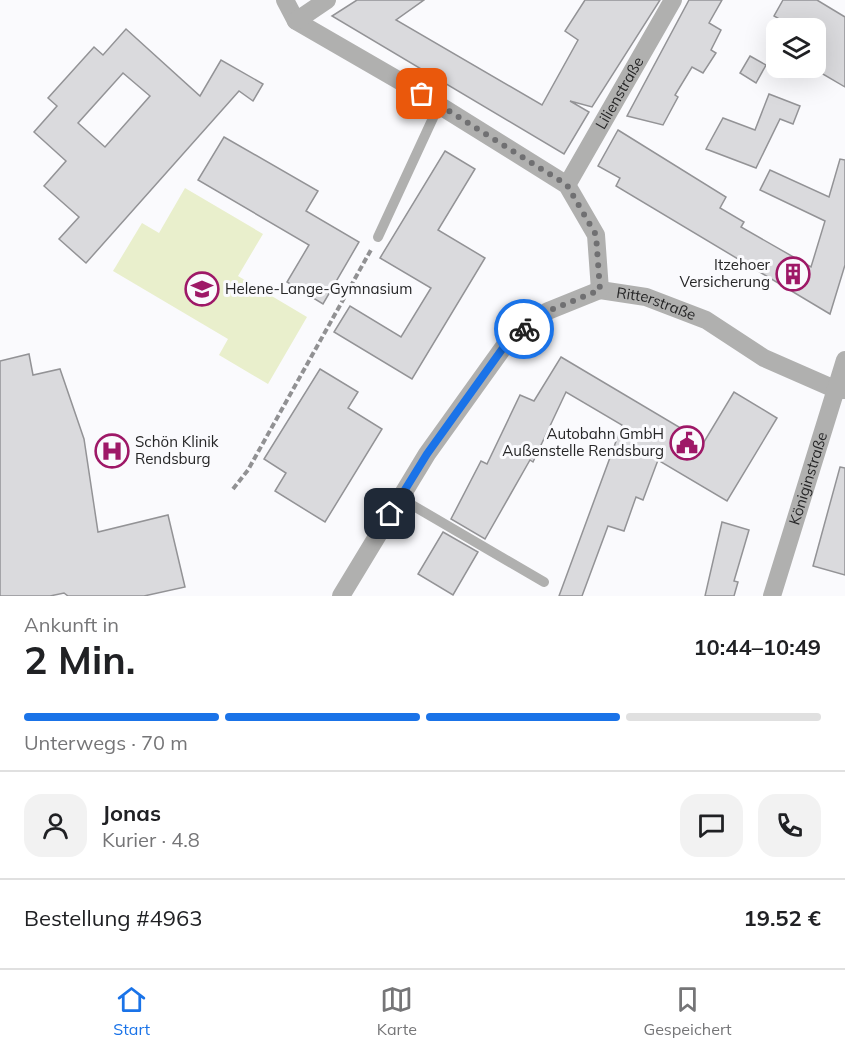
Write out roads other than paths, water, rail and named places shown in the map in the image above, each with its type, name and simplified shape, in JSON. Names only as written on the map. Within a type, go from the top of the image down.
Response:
[{"type":"street","points":[[285,0],[296,21],[327,0]]},
{"type":"street","name":"Lilienstraße","points":[[567,185],[673,0]]},
{"type":"street","name":"Ritterstraße","points":[[296,21],[439,105],[567,185],[596,235],[600,290],[646,297],[706,320],[764,358],[841,390]]},
{"type":"street","points":[[341,596],[427,454],[508,341],[548,311],[600,290]]},
{"type":"street","name":"Königinstraße","points":[[772,596],[841,390],[845,360]]},
{"type":"lane","points":[[378,237],[439,105]]},
{"type":"lane","points":[[400,498],[544,582]]},
{"type":"place","name":"Itzehoer Versicherung","points":[[793,274]]},
{"type":"place","name":"Helene-Lange-Gymnasium","points":[[202,289]]},
{"type":"place","name":"Autobahn GmbH Außenstelle Rendsburg","points":[[687,443]]},
{"type":"place","name":"Schön Klinik Rendsburg","points":[[112,451]]}]
